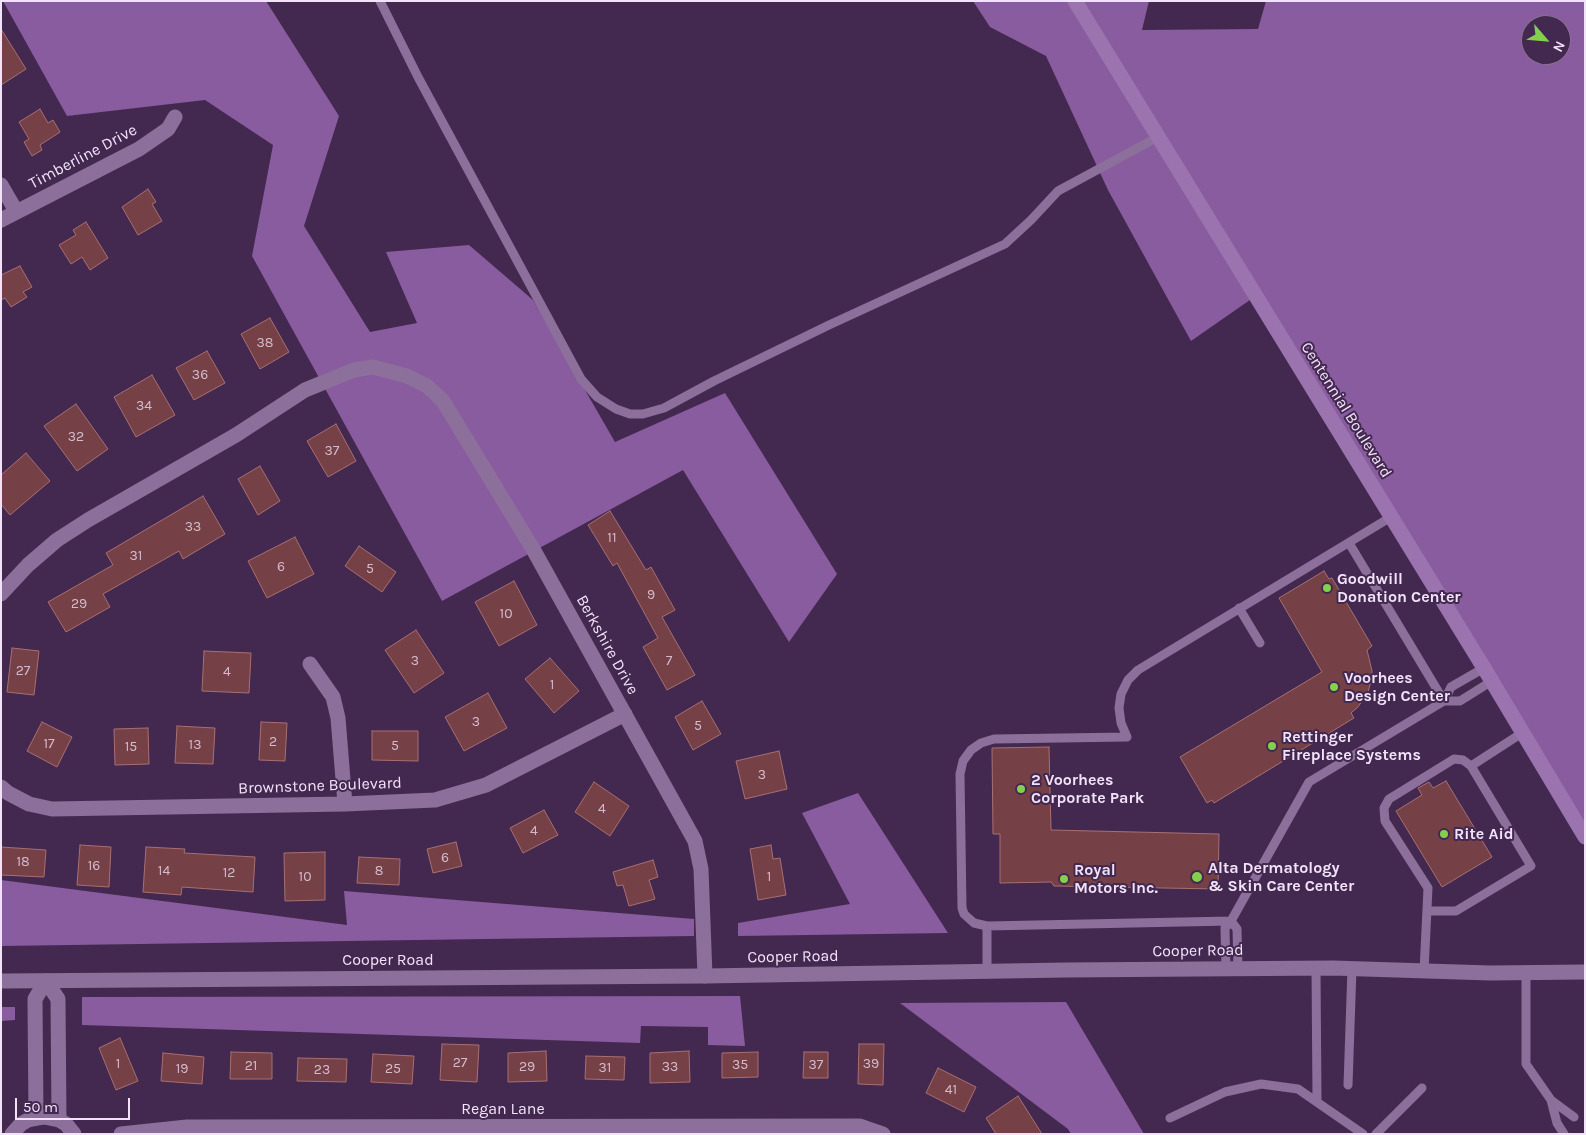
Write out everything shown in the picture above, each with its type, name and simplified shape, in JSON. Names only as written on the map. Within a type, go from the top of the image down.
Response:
[{"type":"main road","name":"Centennial Boulevard","points":[[1075,1],[1488,675],[1585,837]]},
{"type":"street","name":"Timberline Drive","points":[[1,220],[139,149],[168,129],[175,117]]},
{"type":"street","points":[[1,185],[16,211]]},
{"type":"street","name":"Berkshire Drive","points":[[1,594],[28,565],[57,540],[88,520],[236,435],[305,390],[354,370],[373,367],[407,376],[427,386],[444,401],[533,549],[695,841],[701,869],[705,976]]},
{"type":"street","points":[[310,664],[333,697],[338,718],[345,804]]},
{"type":"street","name":"Brownstone Boulevard","points":[[1,787],[28,804],[52,810],[345,804],[435,800],[486,785],[625,714]]},
{"type":"street","name":"Cooper Road","points":[[1,981],[705,976],[1316,968],[1526,973],[1583,971]]},
{"type":"street","points":[[36,1117],[35,999],[46,980],[58,999],[59,1120]]},
{"type":"street","points":[[12,1134],[21,1124],[36,1117],[44,1116],[66,1124],[74,1134]]},
{"type":"street","name":"Regan Lane","points":[[122,1134],[197,1127],[811,1126],[860,1126],[883,1134]]},
{"type":"lane","points":[[380,1],[418,77],[581,380],[597,397],[616,409],[630,414],[643,414],[664,408],[714,381],[828,325],[1005,244],[1032,220],[1058,191],[1158,137]]},
{"type":"lane","points":[[1231,922],[987,926],[974,923],[968,919],[962,908],[960,774],[963,761],[970,750],[981,743],[994,739],[1126,737],[1121,723],[1119,708],[1121,694],[1128,680],[1138,670],[1391,517]]},
{"type":"lane","points":[[1349,543],[1444,701]]},
{"type":"lane","points":[[1240,608],[1260,643]]},
{"type":"lane","points":[[1444,701],[1451,687],[1488,675]]},
{"type":"lane","points":[[1232,969],[1225,928],[1231,922],[1309,782],[1444,701],[1460,701],[1488,675]]},
{"type":"lane","points":[[1471,766],[1522,733]]},
{"type":"lane","points":[[1424,971],[1428,888],[1385,821],[1384,808],[1389,799],[1454,759],[1463,760],[1471,766],[1531,866],[1456,911],[1427,911]]},
{"type":"lane","points":[[987,926],[988,972]]},
{"type":"lane","points":[[1316,968],[1317,1102]]},
{"type":"lane","points":[[1348,1085],[1352,968]]},
{"type":"lane","points":[[1526,973],[1526,1064],[1551,1100],[1574,1117]]},
{"type":"lane","points":[[1170,1118],[1225,1092],[1261,1084],[1298,1089],[1363,1134]]},
{"type":"lane","points":[[1376,1134],[1422,1088]]},
{"type":"lane","points":[[1551,1100],[1557,1123],[1564,1134]]},
{"type":"shaded area","points":[[3,1],[266,1],[339,116],[304,226],[370,332],[417,323],[386,252],[469,245],[533,300],[615,442],[725,393],[837,574],[789,642],[683,470],[442,601],[252,256],[273,145],[205,100],[67,116]]},
{"type":"shaded area","points":[[973,1],[1149,1],[1142,30],[1258,29],[1266,1],[1585,1],[1585,837],[1260,293],[1191,341],[1108,190],[1046,56],[990,27]]},
{"type":"shaded area","points":[[858,793],[948,933],[738,936],[738,923],[850,904],[802,813]]},
{"type":"shaded area","points":[[1,880],[347,925],[344,891],[694,919],[694,936],[1,946]]},
{"type":"shaded area","points":[[740,996],[745,1046],[708,1045],[708,1027],[641,1026],[640,1043],[82,1025],[82,997]]},
{"type":"shaded area","points":[[1066,1002],[1144,1134],[1071,1134],[1068,1129],[900,1003]]},
{"type":"shaded area","points":[[1,1007],[15,1007],[15,1020],[1,1021]]},
{"type":"building","points":[[1,29],[26,69],[1,85]]},
{"type":"building","points":[[40,109],[48,123],[53,120],[60,132],[40,145],[42,150],[32,156],[24,142],[29,139],[19,122]]},
{"type":"building","points":[[148,189],[156,202],[152,204],[162,221],[138,235],[122,207]]},
{"type":"building","points":[[86,222],[108,258],[90,270],[82,257],[71,264],[59,245],[76,235],[73,230]]},
{"type":"building","points":[[20,266],[32,287],[23,292],[27,297],[11,307],[5,298],[1,300],[1,275]]},
{"type":"building","points":[[270,318],[289,352],[260,369],[241,334]]},
{"type":"building","points":[[207,351],[225,383],[194,400],[176,368]]},
{"type":"building","points":[[152,375],[175,415],[136,437],[114,397]]},
{"type":"building","points":[[76,404],[108,449],[77,471],[44,426]]},
{"type":"building","points":[[336,424],[356,461],[328,477],[307,441]]},
{"type":"building","points":[[26,453],[50,481],[10,515],[1,504],[1,475]]},
{"type":"building","points":[[260,466],[280,501],[258,515],[238,479]]},
{"type":"building","points":[[203,496],[225,534],[183,559],[179,551],[103,594],[110,607],[66,632],[48,602],[113,565],[106,553]]},
{"type":"building","points":[[610,511],[646,570],[651,567],[675,610],[662,617],[695,675],[667,690],[643,647],[658,638],[617,563],[613,566],[588,525]]},
{"type":"building","points":[[295,537],[314,574],[267,598],[248,561]]},
{"type":"building","points":[[359,546],[396,572],[382,592],[345,566]]},
{"type":"building","name":"Voorhees Design Center","points":[[1324,571],[1329,579],[1332,578],[1372,646],[1367,650],[1372,671],[1368,692],[1358,707],[1351,713],[1354,718],[1214,803],[1212,800],[1207,803],[1180,757],[1322,672],[1279,598]]},
{"type":"building","points":[[514,581],[537,625],[499,646],[475,602]]},
{"type":"building","points":[[416,630],[444,673],[414,693],[385,650]]},
{"type":"building","points":[[12,648],[39,651],[34,695],[7,692]]},
{"type":"building","points":[[204,651],[251,653],[249,693],[202,691]]},
{"type":"building","points":[[550,658],[579,691],[554,713],[525,679]]},
{"type":"building","points":[[488,693],[507,728],[464,751],[445,717]]},
{"type":"building","points":[[702,701],[721,734],[693,750],[675,717]]},
{"type":"building","points":[[42,722],[72,737],[57,767],[27,751]]},
{"type":"building","points":[[261,722],[287,723],[285,761],[259,760]]},
{"type":"building","points":[[177,726],[215,728],[213,764],[175,763]]},
{"type":"building","points":[[148,728],[149,764],[115,765],[114,729]]},
{"type":"building","points":[[372,731],[418,731],[418,761],[372,760]]},
{"type":"building","name":"2 Voorhees Corporate Park","points":[[1049,747],[1051,830],[1219,834],[1218,889],[1054,886],[1051,882],[1000,883],[1000,834],[993,834],[992,748]]},
{"type":"building","points":[[779,751],[787,789],[745,799],[736,761]]},
{"type":"building","name":"Rite Aid","points":[[1446,781],[1492,857],[1442,887],[1396,811],[1422,795],[1418,788],[1429,782],[1433,788]]},
{"type":"building","points":[[594,782],[629,806],[610,836],[575,812]]},
{"type":"building","points":[[544,810],[558,835],[523,853],[510,828]]},
{"type":"building","points":[[456,842],[462,866],[433,873],[427,849]]},
{"type":"building","points":[[80,845],[111,847],[109,887],[77,885]]},
{"type":"building","points":[[771,845],[773,859],[780,858],[786,895],[758,900],[750,849]]},
{"type":"building","points":[[1,847],[46,850],[44,877],[1,875]]},
{"type":"building","points":[[146,847],[185,849],[184,853],[255,857],[253,892],[182,887],[181,895],[143,892]]},
{"type":"building","points":[[325,852],[325,900],[285,901],[284,853]]},
{"type":"building","points":[[359,857],[400,859],[399,885],[357,883]]},
{"type":"building","points":[[653,860],[658,877],[649,880],[655,899],[629,906],[623,885],[617,886],[613,872]]},
{"type":"building","points":[[120,1038],[138,1081],[116,1090],[99,1048]]},
{"type":"building","points":[[442,1044],[479,1045],[477,1082],[440,1080]]},
{"type":"building","points":[[859,1044],[884,1044],[883,1085],[858,1084]]},
{"type":"building","points":[[546,1051],[547,1081],[508,1082],[508,1053]]},
{"type":"building","points":[[689,1051],[690,1082],[650,1083],[650,1053]]},
{"type":"building","points":[[231,1052],[272,1053],[272,1079],[230,1079]]},
{"type":"building","points":[[758,1052],[758,1077],[722,1078],[722,1053]]},
{"type":"building","points":[[804,1052],[828,1052],[828,1078],[803,1078]]},
{"type":"building","points":[[163,1053],[204,1057],[202,1084],[161,1081]]},
{"type":"building","points":[[373,1054],[414,1056],[412,1084],[371,1082]]},
{"type":"building","points":[[586,1056],[625,1057],[624,1080],[585,1079]]},
{"type":"building","points":[[298,1058],[347,1059],[346,1082],[297,1081]]},
{"type":"building","points":[[938,1068],[976,1087],[964,1112],[926,1093]]},
{"type":"building","points":[[1018,1096],[1042,1134],[996,1134],[986,1118]]},
{"type":"place","name":"Goodwill Donation Center","points":[[1327,588]]},
{"type":"place","name":"Voorhees Design Center","points":[[1334,687]]},
{"type":"place","name":"Rettinger Fireplace Systems","points":[[1272,746]]},
{"type":"place","name":"2 Voorhees Corporate Park","points":[[1021,789]]},
{"type":"place","name":"Rite Aid","points":[[1444,834]]},
{"type":"place","name":"Alta Dermatology & Skin Care Center","points":[[1197,877]]},
{"type":"place","name":"Royal Motors Inc.","points":[[1064,879]]}]
